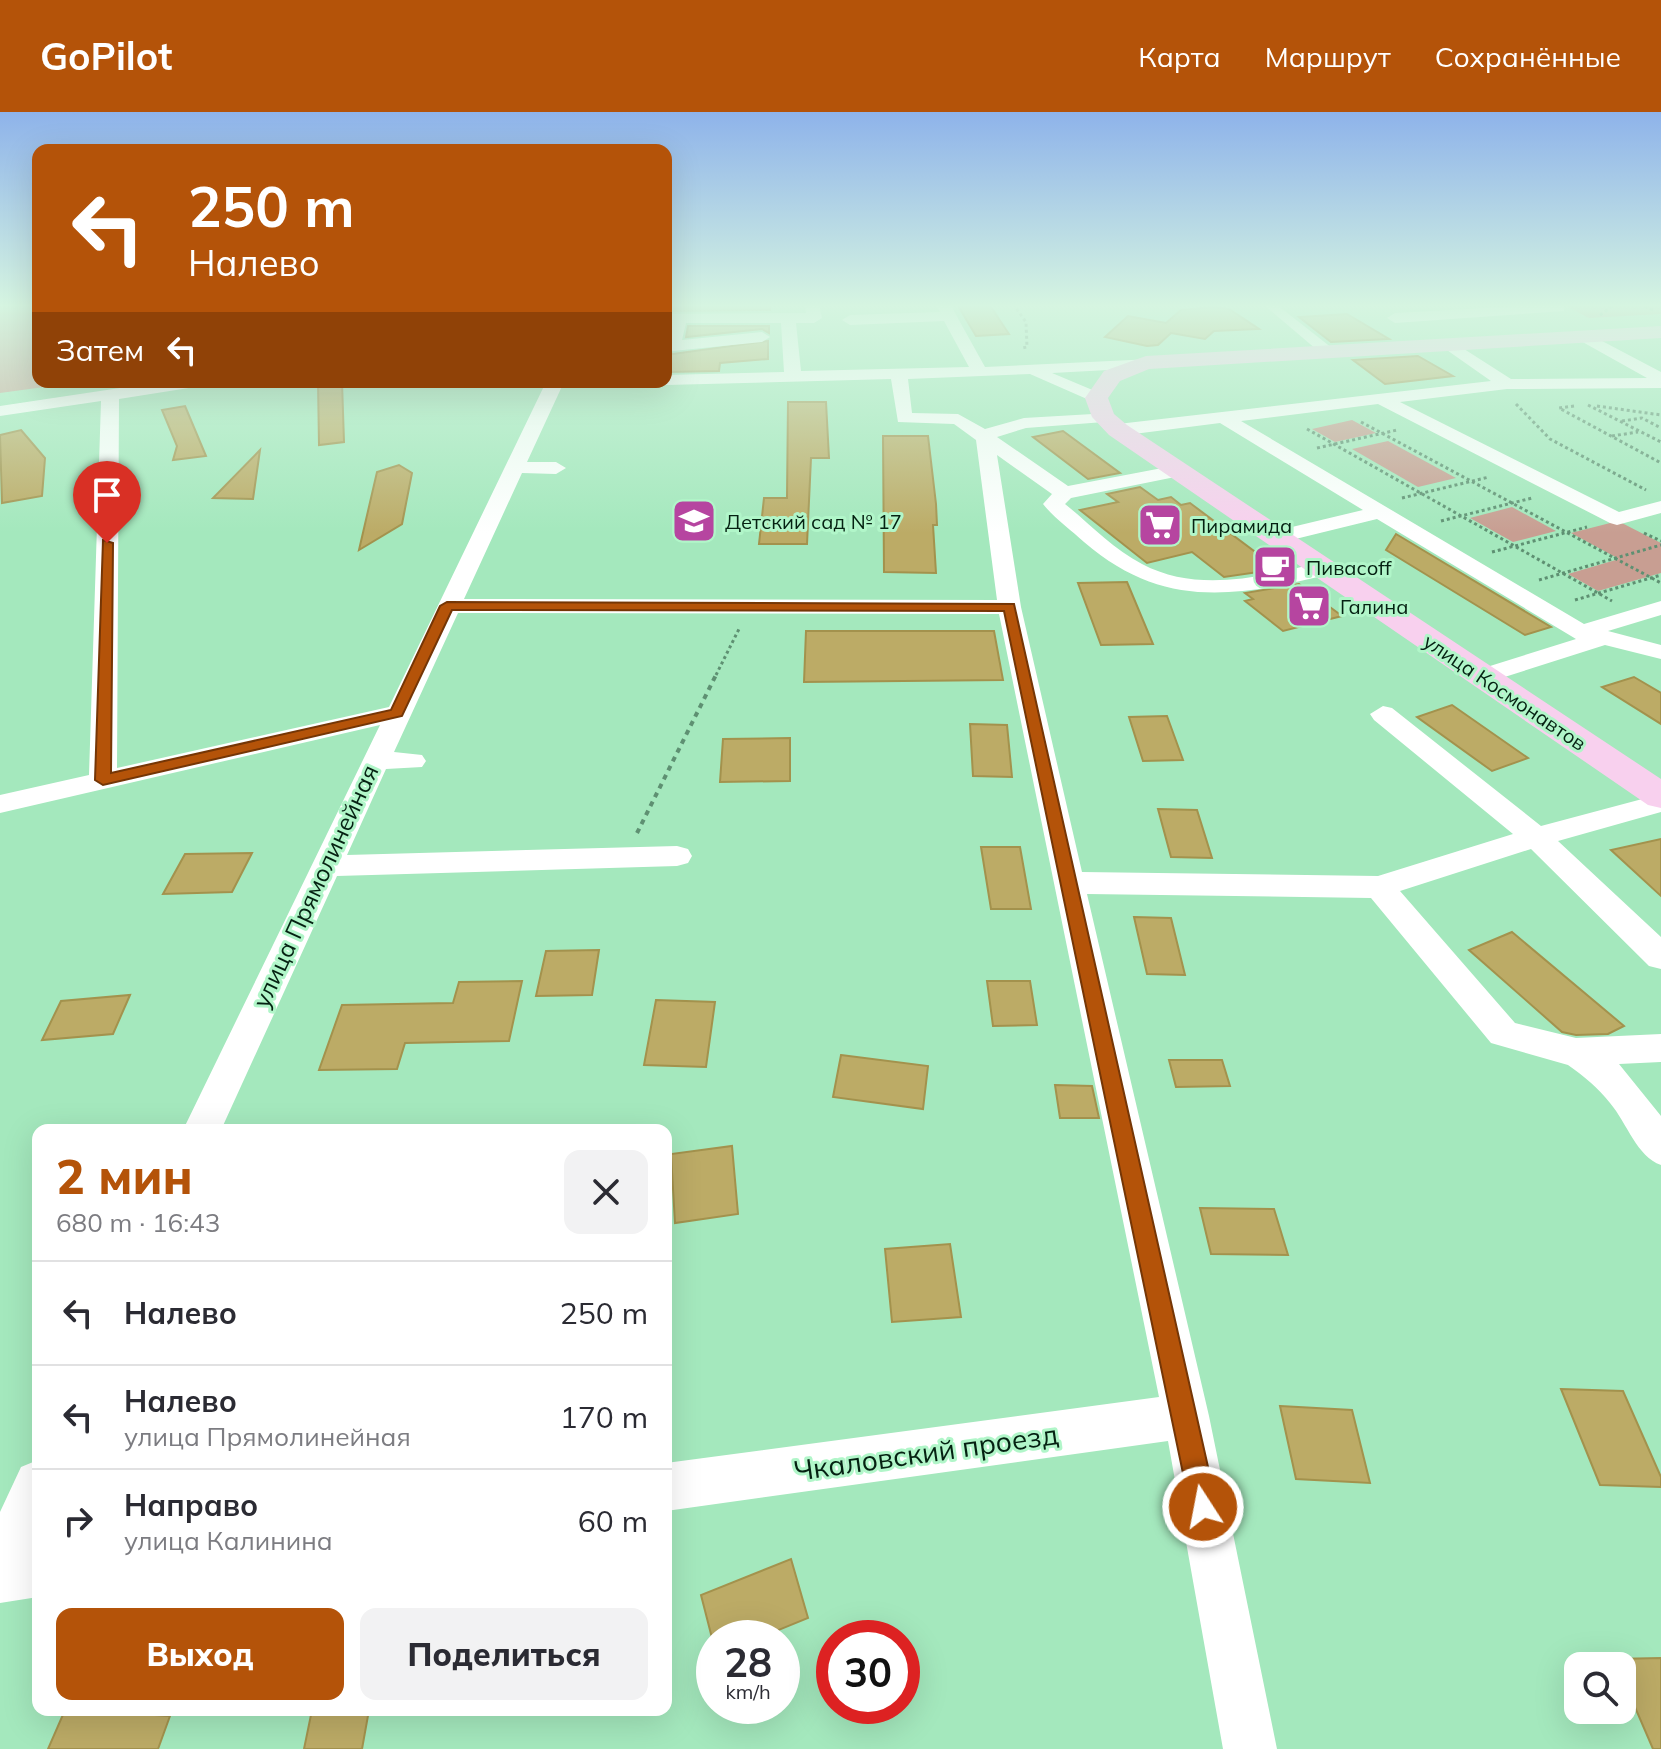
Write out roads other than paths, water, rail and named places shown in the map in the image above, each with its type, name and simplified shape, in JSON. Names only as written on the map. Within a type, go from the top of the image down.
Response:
[{"type":"main road","points":[[1106,415],[1111,380]]},
{"type":"main road","name":"улица Космонавтов","points":[[1106,415],[1178,471],[1275,538],[1661,796]]},
{"type":"street","points":[[900,380],[904,418],[958,419],[1064,493]]},
{"type":"street","points":[[1047,380],[1106,415]]},
{"type":"street","points":[[1501,380],[1507,384]]},
{"type":"street","points":[[985,435],[1024,423],[1106,415],[1222,417],[1507,384],[1661,381]]},
{"type":"street","points":[[0,411],[156,388]]},
{"type":"street","name":"улица Прямолинейная","points":[[205,1124],[552,388]]},
{"type":"street","points":[[103,780],[110,395]]},
{"type":"street","points":[[1381,399],[1617,519],[1654,499]]},
{"type":"street","points":[[1222,417],[1596,641],[1483,676]]},
{"type":"street","points":[[985,435],[1009,607],[1186,1416],[1250,1749]]},
{"type":"street","points":[[514,467],[556,468]]},
{"type":"street","points":[[1178,471],[1064,493],[1053,504],[1136,569],[1190,588],[1228,588],[1322,569]]},
{"type":"street","points":[[1275,538],[1375,509]]},
{"type":"street","points":[[447,606],[1009,607]]},
{"type":"street","points":[[1581,632],[1661,608]]},
{"type":"street","points":[[1581,632],[1661,652]]},
{"type":"street","points":[[0,804],[397,713]]},
{"type":"street","points":[[1383,714],[1536,837],[1661,957]]},
{"type":"street","points":[[374,760],[412,761]]},
{"type":"street","points":[[1070,883],[1379,887],[1536,837],[1661,803]]},
{"type":"street","points":[[324,866],[677,856]]},
{"type":"street","points":[[1379,887],[1503,1033],[1554,1049],[1576,1052],[1661,1048]]},
{"type":"street","points":[[1576,1052],[1607,1071],[1637,1108],[1661,1149]]},
{"type":"street","name":"Чкаловский проезд","points":[[672,1486],[1186,1416]]},
{"type":"street","points":[[0,1566],[32,1497]]},
{"type":"street","points":[[0,1578],[32,1573]]},
{"type":"place","name":"Детский сад № 17","points":[[694,521]]},
{"type":"place","name":"Пирамида","points":[[1160,525]]},
{"type":"place","name":"Пивасоff","points":[[1275,567]]},
{"type":"place","name":"Галина","points":[[1309,606]]}]
